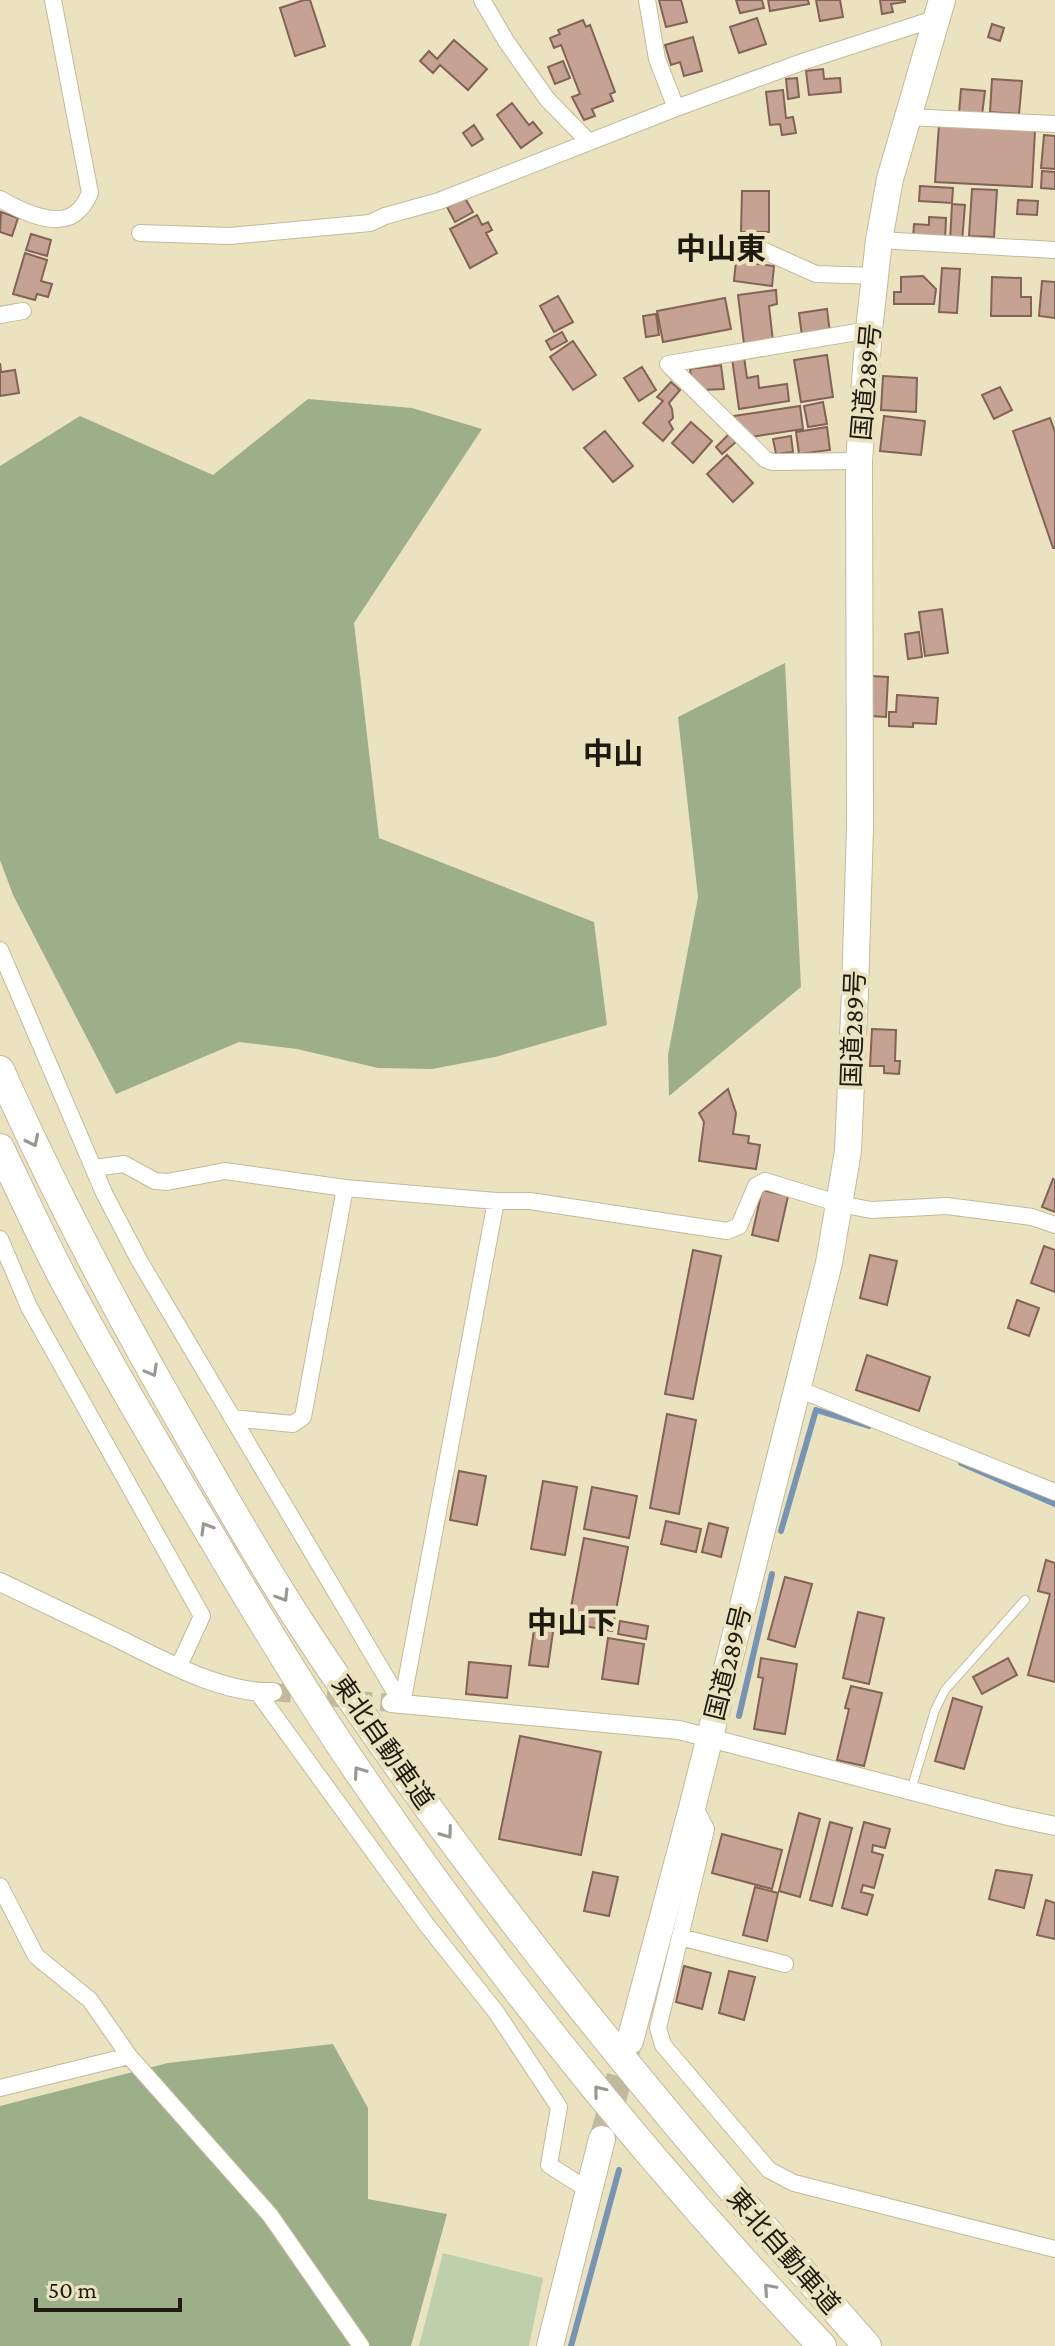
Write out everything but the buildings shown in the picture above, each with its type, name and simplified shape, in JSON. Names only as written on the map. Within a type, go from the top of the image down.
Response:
[{"type":"highway","name":"国道289号","points":[[630,2041],[798,1389],[840,1204],[848,1151],[860,827],[859,461],[869,330],[879,240],[890,179],[940,9]]},
{"type":"highway","name":"東北自動車道","points":[[0,1070],[97,1271],[170,1404],[291,1609],[487,1888],[598,2031],[698,2152],[867,2346]]},
{"type":"highway","name":"東北自動車道","points":[[0,1148],[69,1290],[145,1426],[274,1644],[358,1772],[461,1915],[588,2077],[671,2179],[822,2346]]},
{"type":"highway","points":[[550,2346],[602,2139]]},
{"type":"street","points":[[0,199],[25,212],[50,218],[67,217],[78,212],[90,193],[53,0]]},
{"type":"street","points":[[482,0],[506,41],[547,99],[589,142]]},
{"type":"street","points":[[647,0],[657,59],[676,108]]},
{"type":"street","points":[[140,233],[230,236],[370,223],[439,201],[676,108],[883,34],[940,9]]},
{"type":"street","points":[[907,117],[1055,124]]},
{"type":"street","points":[[879,240],[1055,250]]},
{"type":"street","points":[[760,249],[816,274],[876,276]]},
{"type":"street","points":[[0,315],[23,311]]},
{"type":"street","points":[[859,461],[772,462],[765,459],[668,364],[869,330]]},
{"type":"street","points":[[0,950],[104,1193],[139,1260],[396,1703]]},
{"type":"street","points":[[94,1168],[124,1164],[155,1181],[167,1182],[225,1171],[345,1188],[530,1201],[727,1231],[739,1226],[756,1186],[765,1181],[871,1210],[947,1206],[1032,1217],[1055,1225]]},
{"type":"street","points":[[232,1418],[293,1424],[303,1417],[345,1188]]},
{"type":"street","points":[[396,1703],[496,1201]]},
{"type":"street","points":[[0,1239],[29,1307],[202,1616],[178,1668]]},
{"type":"street","points":[[798,1389],[1055,1492]]},
{"type":"street","points":[[0,1582],[178,1668],[266,1692],[426,1924],[496,2012],[559,2107],[549,2165],[588,2190]]},
{"type":"street","points":[[396,1703],[679,1730],[1055,1826]]},
{"type":"street","points":[[693,1804],[706,1829],[658,2028],[663,2045],[769,2170],[794,2183],[1055,2249]]},
{"type":"street","points":[[0,1886],[36,1956],[90,2000],[129,2056],[270,2215],[361,2346]]},
{"type":"street","points":[[680,1937],[785,1964]]},
{"type":"street","points":[[0,2088],[129,2056]]},
{"type":"lane","points":[[911,1791],[935,1710],[945,1690],[1025,1600]]},
{"type":"green space","points":[[308,399],[412,408],[482,429],[354,623],[379,838],[594,922],[607,1025],[495,1057],[432,1069],[378,1068],[297,1049],[239,1042],[116,1094],[13,895],[0,860],[0,466],[80,416],[213,475]]},
{"type":"green space","points":[[785,663],[801,987],[669,1096],[668,1055],[698,897],[678,717]]},
{"type":"green space","points":[[333,2044],[368,2108],[368,2199],[447,2214],[411,2346],[0,2346],[0,2106],[168,2063]]},
{"type":"green space","points":[[443,2253],[543,2278],[529,2346],[419,2346]]},
{"type":"waterway","points":[[781,1531],[816,1410],[869,1426]]},
{"type":"waterway","points":[[961,1463],[1055,1504]]},
{"type":"waterway","points":[[739,1716],[772,1574]]},
{"type":"waterway","points":[[571,2346],[619,2170]]},
{"type":"tunnel","points":[[273,1692],[391,1703]]},
{"type":"tunnel","points":[[602,2139],[629,2043]]},
{"type":"district","name":"中山東","points":[[721,249]]},
{"type":"district","name":"中山","points":[[613,754]]},
{"type":"district","name":"中山下","points":[[572,1623]]}]
